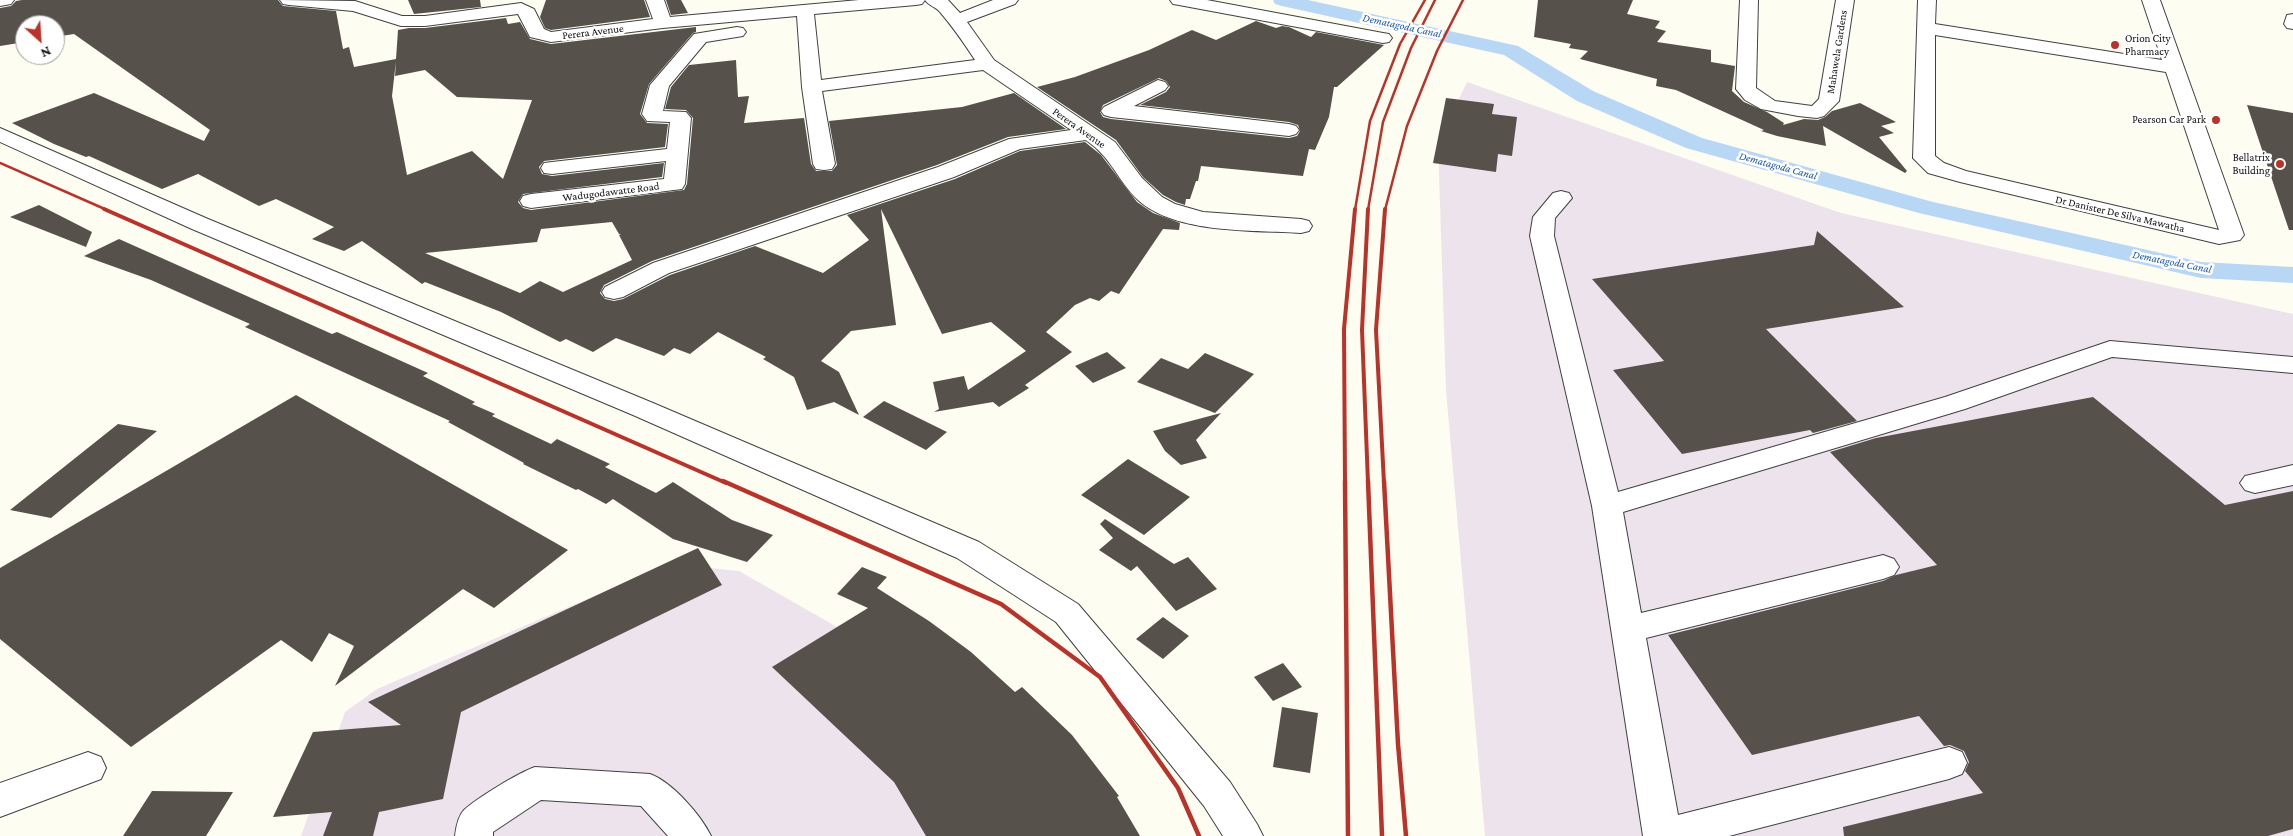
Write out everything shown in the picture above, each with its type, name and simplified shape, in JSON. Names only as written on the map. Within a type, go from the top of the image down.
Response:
[{"type":"street","points":[[0,1],[5,0]]},
{"type":"street","name":"Perera Avenue","points":[[289,0],[356,6],[401,21],[425,21],[521,8],[528,13],[536,33],[550,37],[663,23],[806,17],[916,0]]},
{"type":"street","points":[[655,0],[663,23]]},
{"type":"street","name":"Perera Avenue","points":[[934,0],[943,4],[957,20],[987,64],[1108,146],[1123,164],[1130,180],[1155,203],[1177,212],[1210,219],[1300,226]]},
{"type":"street","points":[[957,20],[1009,0]]},
{"type":"street","points":[[1179,0],[1383,38]]},
{"type":"street","name":"Mahawela Gardens","points":[[1749,0],[1746,89],[1750,97],[1770,106],[1817,112],[1829,101],[1845,0]]},
{"type":"street","name":"Dr Danister De Silva Mawatha","points":[[1927,0],[1928,28],[1924,158],[1936,168],[1960,176],[2219,237],[2232,235],[2150,0]]},
{"type":"street","points":[[806,17],[812,86],[824,164]]},
{"type":"street","name":"Wadugodawatte Road","points":[[531,201],[674,184],[680,118],[679,116],[654,117],[652,114],[660,85],[700,38],[806,17]]},
{"type":"street","points":[[2293,19],[2293,24]]},
{"type":"street","points":[[1928,28],[2175,68]]},
{"type":"street","points":[[812,86],[987,64]]},
{"type":"street","points":[[614,292],[661,268],[946,172],[1016,142],[1082,130],[1123,103],[1158,86]]},
{"type":"street","points":[[1113,110],[1289,130]]},
{"type":"street","points":[[0,134],[200,224],[643,409],[968,550],[1067,613],[1217,794],[1244,836]]},
{"type":"street","points":[[552,168],[676,154]]},
{"type":"street","points":[[1561,198],[1544,217],[1542,236],[1606,506],[1629,629],[1662,836],[1949,763]]},
{"type":"street","points":[[1606,506],[1955,403],[2110,348],[2293,365]]},
{"type":"street","points":[[2255,483],[2293,475]]},
{"type":"street","points":[[1629,629],[1884,567]]},
{"type":"street","points":[[0,800],[88,768]]},
{"type":"street","points":[[474,836],[476,823],[534,783],[650,790],[692,836]]},
{"type":"shaded area","points":[[1467,82],[1841,213],[2293,314],[2293,836],[1485,836],[1446,390],[1438,142]]},
{"type":"shaded area","points":[[669,564],[739,571],[865,643],[1035,836],[301,836],[345,712],[377,689]]},
{"type":"building","points":[[278,0],[283,6],[336,11],[343,49],[349,47],[354,67],[396,59],[398,30],[409,28],[425,28],[506,18],[508,24],[520,22],[530,39],[551,44],[696,27],[696,32],[693,33],[649,84],[640,114],[647,123],[668,124],[665,147],[544,161],[539,167],[542,174],[552,176],[664,163],[662,177],[523,194],[518,202],[523,208],[531,210],[684,190],[687,184],[693,118],[686,110],[665,109],[671,87],[689,65],[736,60],[738,97],[749,96],[744,123],[804,118],[811,164],[816,171],[832,171],[837,165],[829,121],[962,107],[1014,93],[1066,129],[1008,137],[937,165],[652,261],[604,285],[600,293],[605,299],[614,301],[623,299],[670,275],[755,246],[823,273],[869,240],[847,215],[955,179],[1020,151],[1085,142],[1101,155],[1137,202],[1153,213],[1180,223],[1179,230],[1163,229],[1119,294],[1111,291],[1099,301],[1090,298],[1075,305],[1046,332],[1072,352],[1025,385],[1029,388],[999,407],[993,402],[934,412],[939,409],[933,382],[964,376],[968,390],[1026,351],[991,322],[942,334],[881,209],[896,325],[851,331],[821,361],[839,372],[859,415],[834,402],[807,410],[794,377],[763,359],[766,357],[718,332],[690,354],[674,348],[664,356],[616,338],[593,352],[566,339],[560,342],[501,312],[425,282],[422,284],[362,241],[344,251],[312,239],[334,227],[276,199],[259,206],[198,174],[162,189],[89,156],[86,157],[54,144],[12,123],[94,93],[204,141],[210,130],[74,34],[65,35],[65,15],[15,15],[15,44],[0,46],[0,8],[11,6],[16,1]],"holes":[[[396,61],[395,76],[425,70],[457,97],[532,100],[503,179],[472,151],[407,175],[392,96]],[[612,222],[619,234],[621,234],[619,235],[632,260],[563,292],[540,281],[520,293],[425,253],[537,242],[541,229]]]},
{"type":"building","points":[[408,0],[480,0],[481,7],[414,14]]},
{"type":"building","points":[[546,0],[644,0],[650,17],[551,30],[545,28],[540,17]]},
{"type":"building","points":[[666,0],[681,0],[688,13],[671,15]]},
{"type":"building","points":[[1538,0],[1633,0],[1627,14],[1660,21],[1655,28],[1666,31],[1657,42],[1711,50],[1711,62],[1735,66],[1732,91],[1744,102],[1767,112],[1784,123],[1783,125],[1804,119],[1818,120],[1832,111],[1860,103],[1896,122],[1881,126],[1894,133],[1879,137],[1907,171],[1905,173],[1823,126],[1826,146],[1777,136],[1761,131],[1764,130],[1676,90],[1656,86],[1657,79],[1580,59],[1588,51],[1569,48],[1571,44],[1534,37]]},
{"type":"building","points":[[1256,21],[1276,28],[1282,26],[1289,27],[1311,37],[1316,32],[1384,45],[1337,87],[1334,87],[1329,117],[1315,150],[1309,149],[1303,176],[1201,166],[1198,181],[1196,181],[1190,199],[1186,199],[1185,205],[1163,195],[1143,177],[1116,140],[1037,87],[1075,77],[1149,50],[1192,30],[1216,40]],"holes":[[[1159,78],[1166,81],[1170,87],[1166,92],[1140,105],[1289,122],[1298,125],[1300,131],[1297,136],[1289,138],[1111,119],[1103,117],[1100,112],[1103,105]]]},
{"type":"building","points":[[1446,98],[1494,104],[1492,114],[1517,117],[1512,156],[1498,154],[1496,172],[1433,163]]},
{"type":"building","name":"Bellatrix Building","points":[[2247,105],[2293,113],[2293,230],[2289,230]]},
{"type":"building","points":[[39,205],[92,232],[86,247],[10,217]]},
{"type":"building","points":[[1817,231],[1904,307],[1766,329],[1857,421],[1813,433],[1810,430],[1682,454],[1613,370],[1664,361],[1592,279],[1814,245]]},
{"type":"building","points":[[119,239],[332,334],[337,332],[428,373],[423,376],[475,402],[472,404],[495,414],[492,416],[551,444],[557,439],[610,464],[605,467],[656,493],[673,482],[732,520],[773,535],[747,562],[673,539],[613,499],[606,504],[578,489],[576,490],[523,464],[448,422],[450,421],[245,327],[250,324],[151,280],[84,256]]},
{"type":"building","points":[[1107,352],[1126,368],[1093,383],[1075,366]]},
{"type":"building","points":[[1205,353],[1254,374],[1215,413],[1137,382],[1161,358],[1188,369]]},
{"type":"building","points":[[296,395],[568,550],[494,608],[463,589],[335,686],[354,646],[329,633],[312,662],[281,640],[131,747],[0,639],[0,568]]},
{"type":"building","points":[[2093,397],[2225,505],[2293,491],[2293,829],[2268,836],[1844,836],[1843,827],[1983,793],[1965,771],[1969,762],[1964,751],[1950,745],[1944,746],[1919,716],[1752,755],[1668,635],[1883,581],[1896,575],[1937,565],[1830,452],[1876,438]]},
{"type":"building","points":[[884,401],[947,432],[926,450],[863,417]]},
{"type":"building","points":[[1221,413],[1196,440],[1207,458],[1181,465],[1165,451],[1153,431]]},
{"type":"building","points":[[118,424],[157,431],[51,518],[10,510]]},
{"type":"building","points":[[1128,459],[1190,497],[1144,535],[1081,495]]},
{"type":"building","points":[[1105,519],[1174,564],[1188,557],[1217,589],[1176,611],[1137,566],[1131,571],[1099,550],[1113,538],[1100,524]]},
{"type":"building","points":[[698,548],[722,585],[461,712],[443,799],[379,812],[373,836],[323,836],[332,812],[273,817],[313,732],[401,725],[368,702]]},
{"type":"building","points":[[862,567],[887,577],[877,588],[929,621],[971,652],[1015,692],[1022,687],[1072,735],[1119,796],[1117,797],[1140,836],[926,836],[894,782],[772,667],[868,608],[837,594]]},
{"type":"building","points":[[1163,617],[1189,636],[1163,659],[1136,639]]},
{"type":"building","points":[[1283,663],[1302,687],[1273,701],[1254,677]]},
{"type":"building","points":[[1282,707],[1318,713],[1310,773],[1273,767]]},
{"type":"building","points":[[152,791],[233,792],[206,836],[123,836]]},
{"type":"waterway","name":"Dematagoda Canal","points":[[1282,0],[1511,50],[1585,96],[1694,143],[1928,208],[2201,270],[2293,275]]},
{"type":"railway","points":[[1355,210],[1370,121],[1400,44],[1425,0]]},
{"type":"railway","points":[[1368,210],[1383,122],[1411,48],[1435,0]]},
{"type":"railway","points":[[1385,210],[1407,126],[1437,51],[1463,0]]},
{"type":"railway","points":[[0,163],[107,210]]},
{"type":"railway","points":[[104,209],[726,483]]},
{"type":"railway","points":[[1345,483],[1344,329],[1355,209]]},
{"type":"railway","points":[[1368,209],[1362,330],[1368,483]]},
{"type":"railway","points":[[1384,483],[1376,330],[1385,209]]},
{"type":"railway","points":[[723,481],[1001,604],[1100,677],[1178,788],[1199,836]]},
{"type":"railway","points":[[1345,481],[1348,836]]},
{"type":"railway","points":[[1368,481],[1382,836]]},
{"type":"railway","points":[[1384,481],[1398,744],[1406,836]]},
{"type":"place","name":"Orion City Pharmacy","points":[[2115,45]]},
{"type":"place","name":"Pearson Car Park","points":[[2216,120]]},
{"type":"place","name":"Bellatrix Building","points":[[2280,164]]}]
